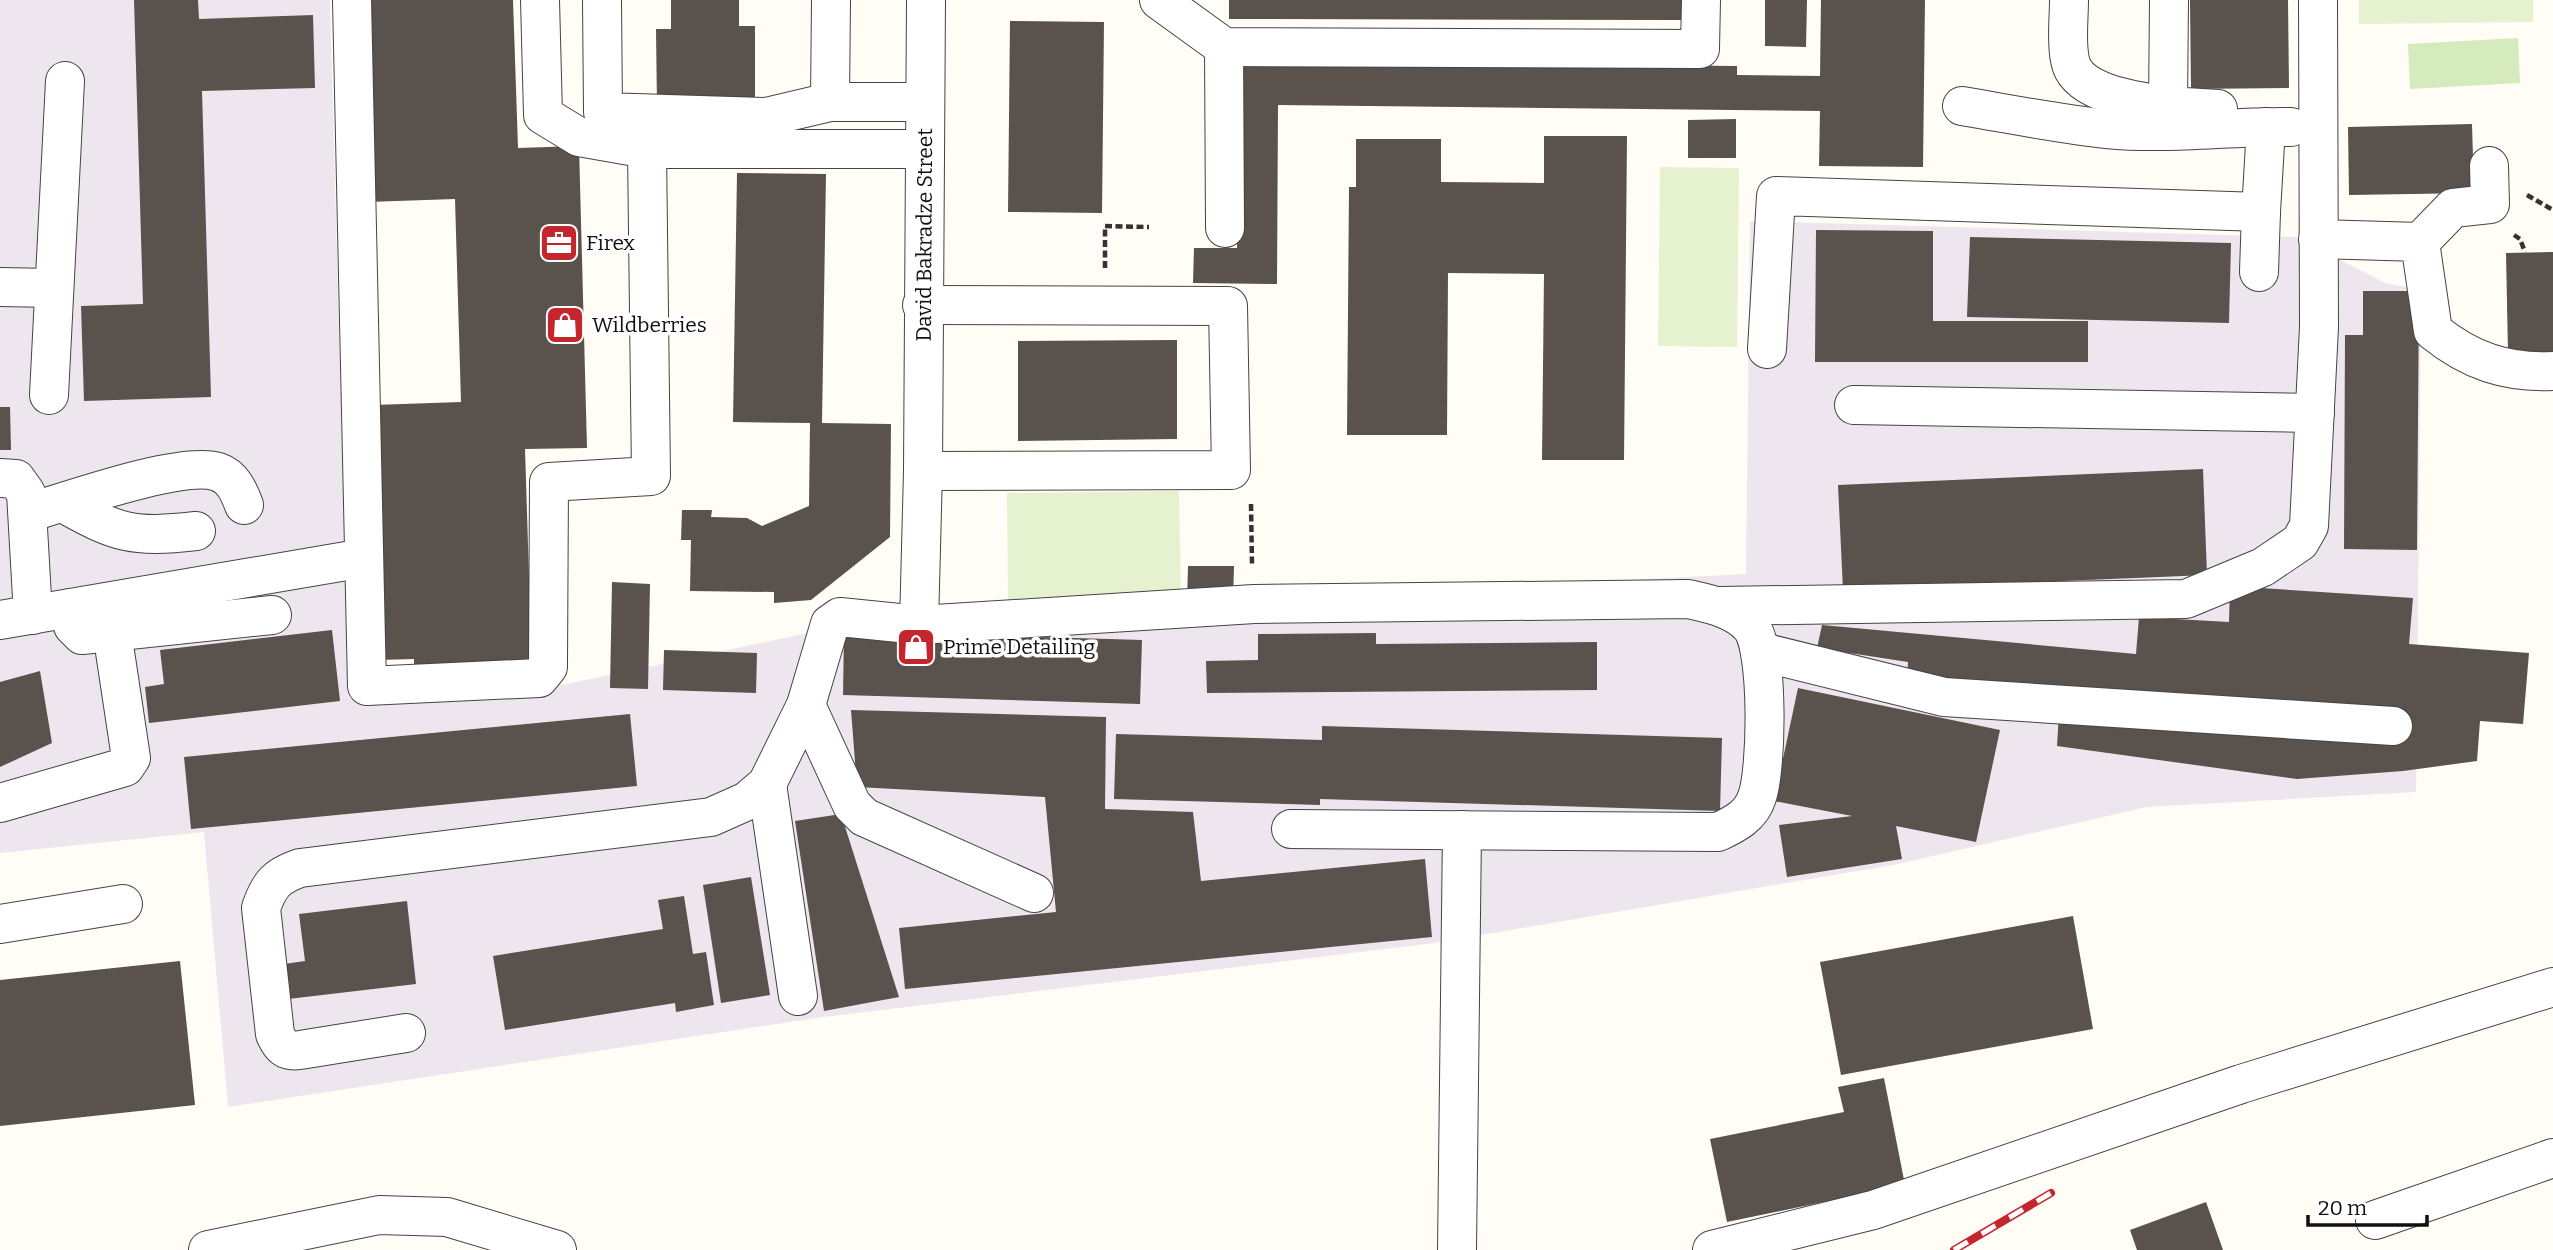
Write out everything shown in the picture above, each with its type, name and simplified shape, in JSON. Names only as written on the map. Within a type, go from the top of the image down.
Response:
[{"type":"lane","points":[[352,0],[367,686],[539,678],[548,667],[549,482],[651,476],[647,149]]},
{"type":"lane","points":[[540,0],[543,115],[579,137],[647,149],[924,149]]},
{"type":"lane","points":[[602,0],[603,112],[766,117],[830,102],[924,102]]},
{"type":"lane","points":[[830,102],[831,0]]},
{"type":"lane","name":"David Bakradze Street","points":[[919,625],[923,471],[926,0]]},
{"type":"lane","points":[[1159,0],[1224,47],[1700,50],[1700,0]]},
{"type":"lane","points":[[2069,0],[2070,62],[2086,85],[2130,100],[2222,110],[2254,126]]},
{"type":"lane","points":[[2168,106],[2169,0]]},
{"type":"lane","points":[[406,1033],[300,1050],[289,1051],[280,1045],[275,1034],[261,908],[268,889],[279,875],[300,868],[711,817],[747,802],[767,784],[806,705],[830,624],[840,617],[919,625],[1254,604],[1688,599],[1720,606],[2186,599],[2263,567],[2300,542],[2309,526],[2315,413],[2318,239],[2318,0]]},
{"type":"lane","points":[[1224,47],[1225,228]]},
{"type":"lane","points":[[49,395],[65,81]]},
{"type":"lane","points":[[1962,107],[2108,129],[2192,132],[2254,126],[2317,127]]},
{"type":"lane","points":[[2254,126],[2261,212],[2259,272]]},
{"type":"lane","points":[[2318,239],[2420,242],[2453,208],[2490,204],[2489,166]]},
{"type":"lane","points":[[1767,349],[1776,196],[2261,212]]},
{"type":"lane","points":[[2420,242],[2433,331],[2453,347],[2505,370],[2553,371]]},
{"type":"lane","points":[[0,287],[54,288]]},
{"type":"lane","points":[[922,305],[1228,306],[1231,470],[923,471]]},
{"type":"lane","points":[[1854,405],[2315,413]]},
{"type":"lane","points":[[46,508],[178,471],[208,470],[224,475],[234,484],[244,505]]},
{"type":"lane","points":[[0,478],[16,479],[46,508],[128,534],[157,535],[196,531]]},
{"type":"lane","points":[[46,508],[16,618],[364,558]]},
{"type":"lane","points":[[1291,829],[1718,832],[1742,820],[1757,799],[1764,766],[1762,652],[1751,627],[1720,606]]},
{"type":"lane","points":[[71,608],[73,626],[82,635],[272,615]]},
{"type":"lane","points":[[0,803],[125,767],[131,758],[112,632]]},
{"type":"lane","points":[[1762,652],[1944,697],[2393,726]]},
{"type":"lane","points":[[806,705],[852,805],[864,817],[1034,893]]},
{"type":"lane","points":[[767,784],[798,996]]},
{"type":"lane","points":[[1457,1250],[1462,830]]},
{"type":"lane","points":[[0,924],[123,904]]},
{"type":"lane","points":[[1712,1250],[1873,1210],[2241,1084],[2553,987]]},
{"type":"lane","points":[[2375,1220],[2553,1158]]},
{"type":"lane","points":[[208,1250],[379,1215],[447,1217],[557,1250]]},
{"type":"path","points":[[1105,306],[1105,226],[1149,227]]},
{"type":"path","points":[[1231,470],[1250,487],[1254,604]]},
{"type":"shaded area","points":[[0,0],[330,0],[349,698],[543,689],[841,626],[1268,598],[1746,574],[1750,221],[2296,237],[2385,283],[2421,290],[2416,792],[2147,807],[1898,864],[1434,943],[816,1018],[228,1107],[204,832],[0,853]]},
{"type":"green space","points":[[2359,0],[2533,0],[2533,22],[2359,24]]},
{"type":"green space","points":[[2518,38],[2520,83],[2410,89],[2408,44]]},
{"type":"green space","points":[[1660,167],[1739,168],[1737,347],[1658,346]]},
{"type":"green space","points":[[1179,491],[1181,599],[1008,601],[1007,493]]},
{"type":"building","points":[[134,0],[198,0],[199,19],[313,15],[315,88],[202,91],[211,397],[84,401],[81,306],[143,304]]},
{"type":"building","points":[[362,0],[513,0],[518,148],[579,146],[587,448],[525,449],[532,673],[414,677],[414,659],[379,660],[373,405],[461,402],[455,199],[367,202]]},
{"type":"building","points":[[671,0],[739,0],[739,26],[755,26],[755,105],[657,107],[656,29],[671,29]]},
{"type":"building","points":[[1229,0],[1681,0],[1681,20],[1229,19]]},
{"type":"building","points":[[1765,0],[1807,0],[1806,47],[1765,46]]},
{"type":"building","points":[[1821,0],[1925,0],[1923,167],[1819,166],[1820,111],[1278,105],[1277,284],[1193,283],[1194,248],[1237,248],[1240,61],[1737,66],[1737,75],[1820,76]]},
{"type":"building","points":[[2190,0],[2288,0],[2289,88],[2191,89]]},
{"type":"building","points":[[1010,21],[1104,22],[1102,213],[1008,212]]},
{"type":"building","points":[[1736,119],[1736,158],[1688,158],[1688,120]]},
{"type":"building","points":[[2472,124],[2474,193],[2349,195],[2348,127]]},
{"type":"building","points":[[1544,136],[1627,136],[1624,460],[1542,460],[1544,274],[1448,273],[1447,435],[1347,435],[1349,187],[1356,187],[1356,139],[1441,139],[1441,182],[1544,183]]},
{"type":"building","points":[[737,173],[826,174],[822,423],[891,424],[890,537],[811,600],[774,603],[774,592],[690,591],[691,540],[681,540],[682,510],[712,510],[711,517],[747,518],[762,526],[809,506],[810,423],[733,422]]},
{"type":"building","points":[[1816,230],[1933,231],[1933,321],[2088,321],[2088,362],[1815,362]]},
{"type":"building","points":[[1970,237],[2231,243],[2229,323],[1967,317]]},
{"type":"building","points":[[2553,252],[2553,352],[2508,353],[2506,253]]},
{"type":"building","points":[[2363,291],[2419,291],[2417,550],[2344,549],[2345,335],[2363,335]]},
{"type":"building","points":[[1177,340],[1177,439],[1018,441],[1018,341]]},
{"type":"building","points":[[0,407],[10,407],[11,450],[0,450]]},
{"type":"building","points":[[2203,469],[2207,575],[1843,590],[1838,485]]},
{"type":"building","points":[[1188,566],[1234,566],[1233,602],[1187,601]]},
{"type":"building","points":[[612,582],[650,584],[648,689],[610,688]]},
{"type":"building","points":[[2230,586],[2413,598],[2409,644],[2529,653],[2523,724],[2480,721],[2477,761],[2403,771],[2297,779],[2057,746],[2059,713],[1907,679],[1908,662],[1817,648],[1822,625],[2136,654],[2139,617],[2229,622]]},
{"type":"building","points":[[332,630],[340,701],[149,723],[145,687],[164,684],[160,650]]},
{"type":"building","points":[[844,631],[1142,640],[1140,704],[843,695]]},
{"type":"building","points":[[1376,633],[1376,644],[1597,642],[1597,690],[1207,693],[1206,661],[1258,660],[1258,634]]},
{"type":"building","points":[[664,650],[757,653],[756,693],[663,690]]},
{"type":"building","points":[[40,671],[52,743],[0,767],[0,682]]},
{"type":"building","points":[[1798,688],[2000,730],[1976,842],[1896,826],[1902,859],[1787,877],[1779,825],[1852,816],[1774,801]]},
{"type":"building","points":[[851,710],[1106,717],[1105,809],[1193,812],[1201,881],[1425,859],[1432,937],[905,989],[899,928],[1056,912],[1045,797],[857,787]]},
{"type":"building","points":[[630,714],[637,786],[191,829],[184,757]]},
{"type":"building","points":[[1322,726],[1722,738],[1720,811],[1320,799],[1320,805],[1114,799],[1116,734],[1322,740]]},
{"type":"building","points":[[841,814],[899,997],[824,1011],[795,821]]},
{"type":"building","points":[[751,877],[770,995],[721,1003],[703,885]]},
{"type":"building","points":[[684,896],[693,954],[706,952],[714,1005],[676,1012],[675,1003],[505,1030],[493,956],[663,929],[658,900]]},
{"type":"building","points":[[407,901],[416,984],[288,999],[284,964],[305,961],[299,914]]},
{"type":"building","points":[[2073,916],[2093,1029],[1841,1075],[1820,962]]},
{"type":"building","points":[[180,961],[195,1105],[0,1126],[0,980]]},
{"type":"building","points":[[1884,1078],[1905,1185],[1727,1222],[1710,1139],[1844,1112],[1838,1087]]},
{"type":"building","points":[[2206,1202],[2223,1250],[2137,1250],[2130,1230]]},
{"type":"railway","points":[[1954,1250],[2051,1193]]},
{"type":"place","name":"Firex","points":[[559,243]]},
{"type":"place","name":"Wildberries","points":[[565,325]]},
{"type":"place","name":"Prime Detailing","points":[[916,647]]}]
